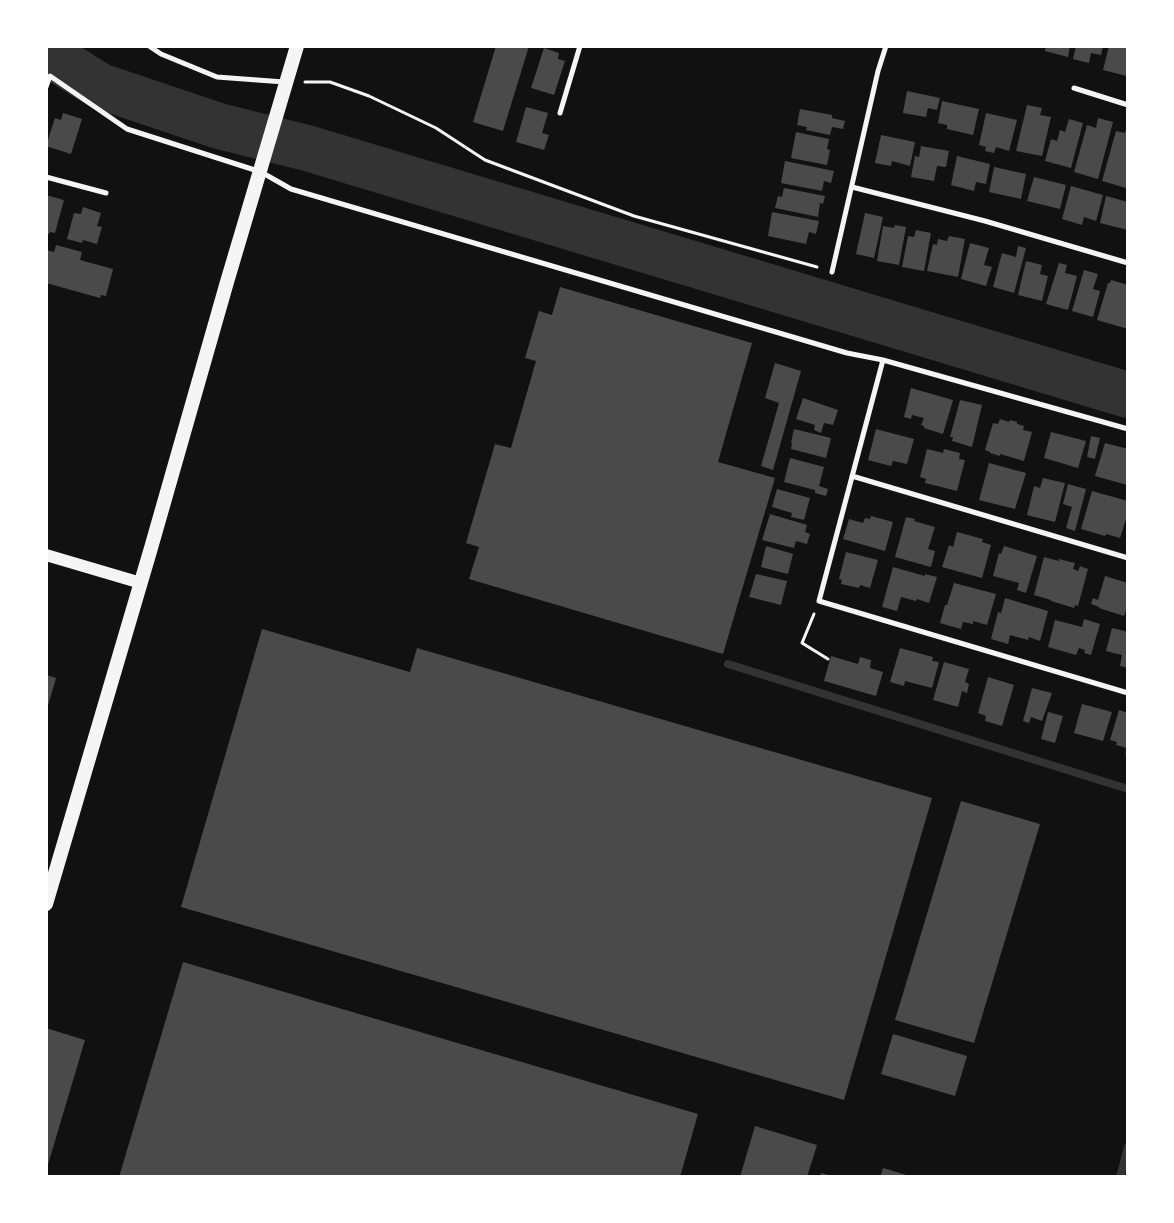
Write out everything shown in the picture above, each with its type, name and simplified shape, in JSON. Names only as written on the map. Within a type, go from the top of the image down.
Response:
[{"type":"highway","points":[[46,904],[141,583],[227,282],[298,46]]},
{"type":"main road","points":[[46,555],[141,583]]},
{"type":"street","points":[[150,46],[161,54],[217,77],[287,83]]},
{"type":"street","points":[[560,112],[580,46]]},
{"type":"street","points":[[832,272],[878,71],[886,46]]},
{"type":"street","points":[[46,87],[50,76],[127,129],[262,167],[291,189],[847,353],[883,360],[1128,429]]},
{"type":"street","points":[[1074,88],[1128,104]]},
{"type":"street","points":[[46,177],[106,193]]},
{"type":"street","points":[[852,187],[985,221],[1128,263]]},
{"type":"street","points":[[883,360],[819,602],[1128,693]]},
{"type":"street","points":[[852,476],[1128,558]]},
{"type":"path","points":[[287,83],[330,82],[369,96],[436,128],[485,160],[634,216],[832,272]]},
{"type":"path","points":[[819,602],[802,642],[828,659]]},
{"type":"building","points":[[496,46],[529,46],[503,131],[473,122]]},
{"type":"building","points":[[1046,46],[1070,46],[1068,57],[1045,51]]},
{"type":"building","points":[[1076,46],[1103,46],[1101,55],[1091,53],[1089,63],[1073,59]]},
{"type":"building","points":[[1109,46],[1128,46],[1127,76],[1103,70]]},
{"type":"building","points":[[544,48],[559,53],[558,59],[565,61],[554,95],[531,88]]},
{"type":"building","points":[[907,91],[940,98],[937,110],[928,108],[926,117],[903,113]]},
{"type":"building","points":[[942,101],[979,109],[973,135],[947,129],[947,125],[938,123]]},
{"type":"building","points":[[1027,105],[1042,108],[1040,115],[1051,117],[1042,156],[1016,151]]},
{"type":"building","points":[[526,107],[548,113],[542,133],[549,135],[544,150],[516,142]]},
{"type":"building","points":[[800,109],[832,115],[832,118],[845,121],[843,129],[832,127],[830,135],[806,130],[807,127],[797,125]]},
{"type":"building","points":[[63,113],[82,119],[71,154],[46,146],[55,118],[61,120]]},
{"type":"building","points":[[986,113],[1017,120],[1009,151],[996,147],[994,153],[985,151],[986,147],[979,145]]},
{"type":"building","points":[[1098,118],[1113,122],[1098,179],[1074,172],[1087,125],[1096,128]]},
{"type":"building","points":[[1069,119],[1083,123],[1071,168],[1045,161],[1051,139],[1057,141],[1060,130],[1065,132]]},
{"type":"building","points":[[1127,124],[1128,182],[1126,188],[1102,181],[1116,131],[1125,133]]},
{"type":"building","points":[[796,132],[829,139],[827,149],[830,150],[827,165],[791,158]]},
{"type":"building","points":[[881,135],[915,142],[910,166],[892,161],[891,166],[875,163]]},
{"type":"building","points":[[921,146],[949,151],[946,167],[937,166],[934,181],[911,177],[915,156],[919,157]]},
{"type":"building","points":[[957,156],[990,164],[986,184],[976,182],[974,191],[951,185]]},
{"type":"building","points":[[785,161],[834,171],[831,183],[824,181],[822,191],[781,183]]},
{"type":"building","points":[[994,167],[1026,174],[1021,199],[989,192]]},
{"type":"building","points":[[1034,177],[1066,185],[1060,209],[1027,201]]},
{"type":"building","points":[[1071,186],[1103,195],[1096,221],[1084,217],[1082,225],[1062,219]]},
{"type":"building","points":[[784,188],[825,196],[823,204],[820,203],[818,217],[775,208],[778,196],[782,197]]},
{"type":"building","points":[[46,195],[64,200],[55,233],[50,232],[49,234],[46,233]]},
{"type":"building","points":[[1106,196],[1128,202],[1128,230],[1100,223]]},
{"type":"building","points":[[83,207],[101,213],[97,226],[102,227],[97,244],[83,240],[82,243],[67,239],[74,213],[81,214]]},
{"type":"building","points":[[772,212],[819,221],[816,234],[809,232],[806,244],[768,236]]},
{"type":"building","points":[[865,213],[883,217],[874,258],[856,254]]},
{"type":"building","points":[[895,225],[906,227],[899,265],[877,261],[883,226],[894,228]]},
{"type":"building","points":[[916,230],[931,233],[924,271],[902,267],[908,236],[914,237]]},
{"type":"building","points":[[949,236],[965,239],[958,277],[927,271],[933,244],[937,245],[938,239],[947,241]]},
{"type":"building","points":[[970,243],[989,248],[984,265],[992,267],[986,286],[961,279]]},
{"type":"building","points":[[56,245],[82,252],[80,260],[113,269],[106,296],[101,295],[100,298],[46,283],[46,250],[54,252]]},
{"type":"building","points":[[1018,246],[1026,248],[1014,293],[993,287],[1002,253],[1016,257]]},
{"type":"building","points":[[1026,261],[1042,265],[1040,274],[1048,276],[1042,301],[1018,295]]},
{"type":"building","points":[[1059,263],[1067,265],[1065,273],[1077,276],[1068,310],[1046,304]]},
{"type":"building","points":[[1084,270],[1098,274],[1093,289],[1100,291],[1093,317],[1072,311]]},
{"type":"building","points":[[1111,280],[1128,285],[1128,329],[1097,320],[1108,283]]},
{"type":"building","points":[[560,287],[752,343],[718,462],[775,478],[723,654],[469,579],[479,547],[466,543],[495,444],[511,448],[536,361],[525,358],[539,311],[552,315]]},
{"type":"building","points":[[775,363],[801,371],[773,470],[761,466],[779,403],[765,398]]},
{"type":"building","points":[[911,388],[953,400],[943,434],[924,428],[921,425],[924,418],[912,415],[911,419],[904,417]]},
{"type":"building","points":[[803,398],[838,410],[833,425],[824,423],[821,433],[814,430],[815,425],[796,419]]},
{"type":"building","points":[[960,400],[982,405],[972,447],[952,441],[953,437],[950,437]]},
{"type":"building","points":[[1000,419],[1017,422],[1017,424],[1024,426],[1023,430],[1032,432],[1024,461],[1000,454],[1000,456],[985,450],[993,423],[998,424]]},
{"type":"building","points":[[794,429],[831,438],[826,458],[791,449]]},
{"type":"building","points":[[876,429],[914,439],[907,464],[893,461],[891,466],[868,460]]},
{"type":"building","points":[[1051,432],[1086,441],[1078,468],[1044,458]]},
{"type":"building","points":[[1091,436],[1100,438],[1095,459],[1087,457]]},
{"type":"building","points":[[1105,443],[1128,449],[1127,485],[1095,476]]},
{"type":"building","points":[[927,449],[943,453],[944,449],[960,453],[959,459],[965,460],[957,491],[925,483],[926,479],[920,477]]},
{"type":"building","points":[[790,458],[824,467],[819,486],[828,489],[826,496],[815,493],[815,490],[784,482]]},
{"type":"building","points":[[989,463],[1026,473],[1015,509],[979,500]]},
{"type":"building","points":[[1043,478],[1065,483],[1055,522],[1027,515],[1034,486],[1040,488]]},
{"type":"building","points":[[1068,484],[1086,489],[1075,531],[1066,528],[1072,507],[1063,504]]},
{"type":"building","points":[[777,489],[810,498],[804,520],[791,517],[792,513],[772,507]]},
{"type":"building","points":[[1092,491],[1128,501],[1128,513],[1120,538],[1081,529]]},
{"type":"building","points":[[770,514],[807,525],[805,532],[810,534],[807,544],[796,541],[794,548],[762,540]]},
{"type":"building","points":[[871,516],[893,522],[885,551],[843,539],[849,519],[863,523],[865,518],[870,519]]},
{"type":"building","points":[[906,517],[935,527],[928,549],[935,551],[931,567],[895,557]]},
{"type":"building","points":[[957,532],[983,539],[982,542],[991,545],[982,578],[942,567],[949,545],[953,547]]},
{"type":"building","points":[[766,546],[793,554],[788,574],[761,567]]},
{"type":"building","points":[[1004,546],[1037,556],[1026,593],[1017,590],[1019,583],[993,576],[999,553],[1001,554]]},
{"type":"building","points":[[846,552],[878,560],[870,588],[860,585],[859,588],[841,584],[842,580],[839,579]]},
{"type":"building","points":[[1044,557],[1075,563],[1073,569],[1078,571],[1080,566],[1088,569],[1078,606],[1075,605],[1074,608],[1034,595]]},
{"type":"building","points":[[893,567],[925,576],[925,574],[937,577],[929,603],[901,597],[897,611],[882,607]]},
{"type":"building","points":[[756,574],[787,581],[781,605],[749,597]]},
{"type":"building","points":[[1105,576],[1128,583],[1128,604],[1124,616],[1091,604],[1093,598],[1098,600]]},
{"type":"building","points":[[954,583],[996,594],[987,625],[973,621],[973,624],[963,622],[961,629],[940,623]]},
{"type":"building","points":[[1005,598],[1048,611],[1040,641],[1029,637],[1028,640],[1010,635],[1008,644],[991,639],[998,612],[1001,613]]},
{"type":"building","points":[[1084,619],[1100,624],[1091,655],[1084,653],[1085,650],[1079,648],[1076,655],[1048,647],[1055,620],[1082,627]]},
{"type":"building","points":[[1112,628],[1128,632],[1128,668],[1120,666],[1122,655],[1106,651]]},
{"type":"building","points":[[262,629],[410,672],[417,648],[932,798],[844,1100],[181,907]]},
{"type":"building","points":[[900,648],[933,657],[932,661],[939,662],[932,688],[905,681],[904,686],[890,682]]},
{"type":"building","points":[[831,656],[858,664],[860,657],[871,660],[870,668],[883,672],[876,696],[824,681]]},
{"type":"building","points":[[944,662],[969,669],[965,682],[969,684],[967,693],[962,691],[958,707],[933,700]]},
{"type":"building","points":[[46,675],[56,678],[47,709],[46,708]]},
{"type":"building","points":[[988,677],[1014,685],[1002,726],[985,721],[986,716],[978,713]]},
{"type":"building","points":[[1032,688],[1052,693],[1042,721],[1031,717],[1029,723],[1023,721]]},
{"type":"building","points":[[1082,704],[1112,712],[1103,741],[1074,733]]},
{"type":"building","points":[[1119,710],[1128,713],[1128,755],[1125,754],[1127,748],[1116,745],[1117,742],[1110,740]]},
{"type":"building","points":[[1048,712],[1063,716],[1055,743],[1041,739]]},
{"type":"building","points":[[961,801],[1040,824],[974,1043],[895,1020]]},
{"type":"building","points":[[183,962],[698,1114],[680,1177],[119,1177]]},
{"type":"building","points":[[46,1028],[85,1040],[47,1168],[46,1168]]},
{"type":"building","points":[[893,1034],[967,1056],[955,1096],[881,1074]]},
{"type":"building","points":[[755,1126],[817,1145],[807,1177],[740,1177]]},
{"type":"building","points":[[883,1168],[910,1176],[910,1177],[880,1177]]},
{"type":"building","points":[[821,1173],[833,1176],[833,1177],[820,1177]]},
{"type":"waterway","points":[[46,51],[100,86],[219,126],[307,148],[1128,395]]},
{"type":"waterway","points":[[728,664],[1128,789]]},
{"type":"waterway","points":[[1120,1177],[1128,1147]]}]
